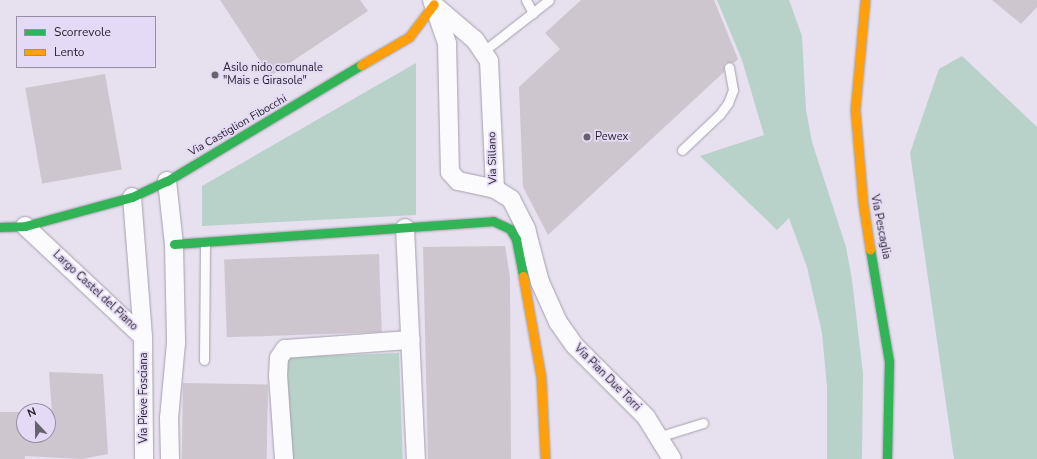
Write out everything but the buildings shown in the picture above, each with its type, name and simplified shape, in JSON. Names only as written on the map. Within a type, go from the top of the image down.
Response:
[{"type":"street","name":"Via Pescaglia","points":[[865,0],[855,109],[863,204],[889,361],[887,459]]},
{"type":"street","points":[[433,2],[485,50]]},
{"type":"street","name":"Via Sillano","points":[[433,2],[447,43],[450,172],[458,181],[495,189],[489,61],[485,50]]},
{"type":"street","name":"Via Castiglion Fibocchi","points":[[167,181],[409,37],[433,2]]},
{"type":"street","points":[[0,227],[25,226],[132,197],[167,181],[174,244],[176,343],[169,418],[170,459]]},
{"type":"street","name":"Via Pian Due Torri","points":[[495,189],[510,199],[526,229],[540,282],[558,322],[574,345],[625,393],[661,436],[672,459]]},
{"type":"street","name":"Largo Castel del Piano","points":[[132,197],[143,337]]},
{"type":"street","points":[[174,244],[493,221],[510,229],[516,239],[541,377],[545,459]]},
{"type":"street","name":"Largo Castel del Piano","points":[[25,226],[143,337]]},
{"type":"street","points":[[405,228],[416,459]]},
{"type":"street","name":"Via Pieve Fosciana","points":[[143,337],[144,459]]},
{"type":"street","points":[[284,459],[278,376],[279,358],[284,349],[411,340]]},
{"type":"lane","points":[[526,0],[533,13]]},
{"type":"lane","points":[[485,50],[548,0]]},
{"type":"lane","points":[[682,150],[720,114],[728,103],[733,90],[729,67]]},
{"type":"lane","points":[[204,243],[204,360]]},
{"type":"lane","points":[[661,436],[703,423]]},
{"type":"green space","points":[[717,0],[789,0],[802,36],[806,110],[812,142],[846,247],[852,280],[863,374],[862,459],[827,459],[827,387],[822,333],[807,267],[789,218],[777,230],[700,156],[764,135],[742,60]]},
{"type":"green space","points":[[962,56],[1037,127],[1037,459],[954,459],[910,153],[939,69]]},
{"type":"green space","points":[[416,63],[416,215],[202,226],[202,186]]},
{"type":"green space","points":[[399,353],[403,459],[291,459],[287,357]]},
{"type":"traffic: fast","points":[[0,227],[25,226],[132,197],[167,181],[361,65]]},
{"type":"traffic: fast","points":[[174,244],[493,221],[510,229],[516,239],[523,276]]},
{"type":"traffic: fast","points":[[870,249],[889,361],[887,459]]},
{"type":"traffic: slow","points":[[865,0],[855,109],[863,204],[870,249]]},
{"type":"traffic: slow","points":[[361,65],[409,37],[434,4]]},
{"type":"traffic: slow","points":[[523,276],[541,377],[545,459]]},
{"type":"place","name":"Asilo nido comunale \"Mais e Girasole\"","points":[[215,75]]},
{"type":"place","name":"Pewex","points":[[587,137]]}]
